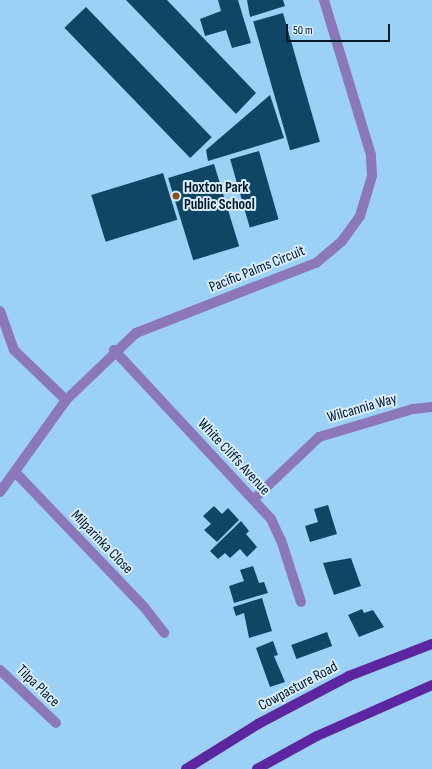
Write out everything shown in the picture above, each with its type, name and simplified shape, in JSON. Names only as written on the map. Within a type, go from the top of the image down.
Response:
[{"type":"main road","name":"Cowpasture Road","points":[[186,769],[258,724],[349,676],[432,644]]},
{"type":"main road","points":[[257,769],[317,736],[432,685]]},
{"type":"street","name":"Pacific Palms Circuit","points":[[0,492],[16,473],[66,400],[114,350],[136,333],[316,263],[342,242],[360,216],[372,176],[371,155],[324,0]]},
{"type":"street","points":[[0,310],[14,350],[66,400]]},
{"type":"street","name":"White Cliffs Avenue","points":[[114,350],[254,498],[279,532],[301,602]]},
{"type":"street","name":"Wilcannia Way","points":[[254,498],[319,437],[413,408],[432,407]]},
{"type":"street","name":"Milparinka Close","points":[[16,473],[144,607],[164,634]]},
{"type":"street","name":"Tilpa Place","points":[[0,670],[56,723]]},
{"type":"building","points":[[126,0],[167,0],[256,93],[236,114]]},
{"type":"building","points":[[218,0],[238,0],[251,43],[232,48],[226,30],[205,36],[200,19],[221,11]]},
{"type":"building","points":[[247,0],[283,0],[285,6],[250,17]]},
{"type":"building","points":[[86,7],[212,137],[190,158],[64,28]]},
{"type":"building","points":[[283,13],[320,142],[290,150],[253,22]]},
{"type":"building","points":[[270,95],[284,138],[208,161],[206,150]]},
{"type":"building","points":[[259,151],[279,219],[250,228],[230,159]]},
{"type":"building","points":[[214,164],[239,246],[193,260],[168,178]]},
{"type":"building","points":[[163,173],[177,220],[106,242],[91,195]]},
{"type":"building","points":[[328,505],[337,534],[310,542],[305,526],[318,522],[314,509]]},
{"type":"building","points":[[214,506],[222,514],[228,508],[239,520],[217,542],[204,530],[211,524],[203,516]]},
{"type":"building","points":[[241,521],[249,531],[246,534],[257,547],[247,557],[240,549],[230,558],[225,553],[218,559],[210,551]]},
{"type":"building","points":[[351,558],[361,586],[334,595],[323,563]]},
{"type":"building","points":[[253,566],[259,583],[264,582],[268,593],[234,603],[229,586],[244,581],[240,570]]},
{"type":"building","points":[[262,598],[272,631],[249,638],[244,613],[236,616],[233,607]]},
{"type":"building","points":[[362,609],[364,613],[373,610],[384,627],[359,637],[348,615]]},
{"type":"building","points":[[327,632],[332,646],[296,659],[291,645]]},
{"type":"building","points":[[273,641],[278,655],[274,656],[285,682],[270,687],[256,648]]},
{"type":"place","name":"Hoxton Park Public School","points":[[176,196]]}]
